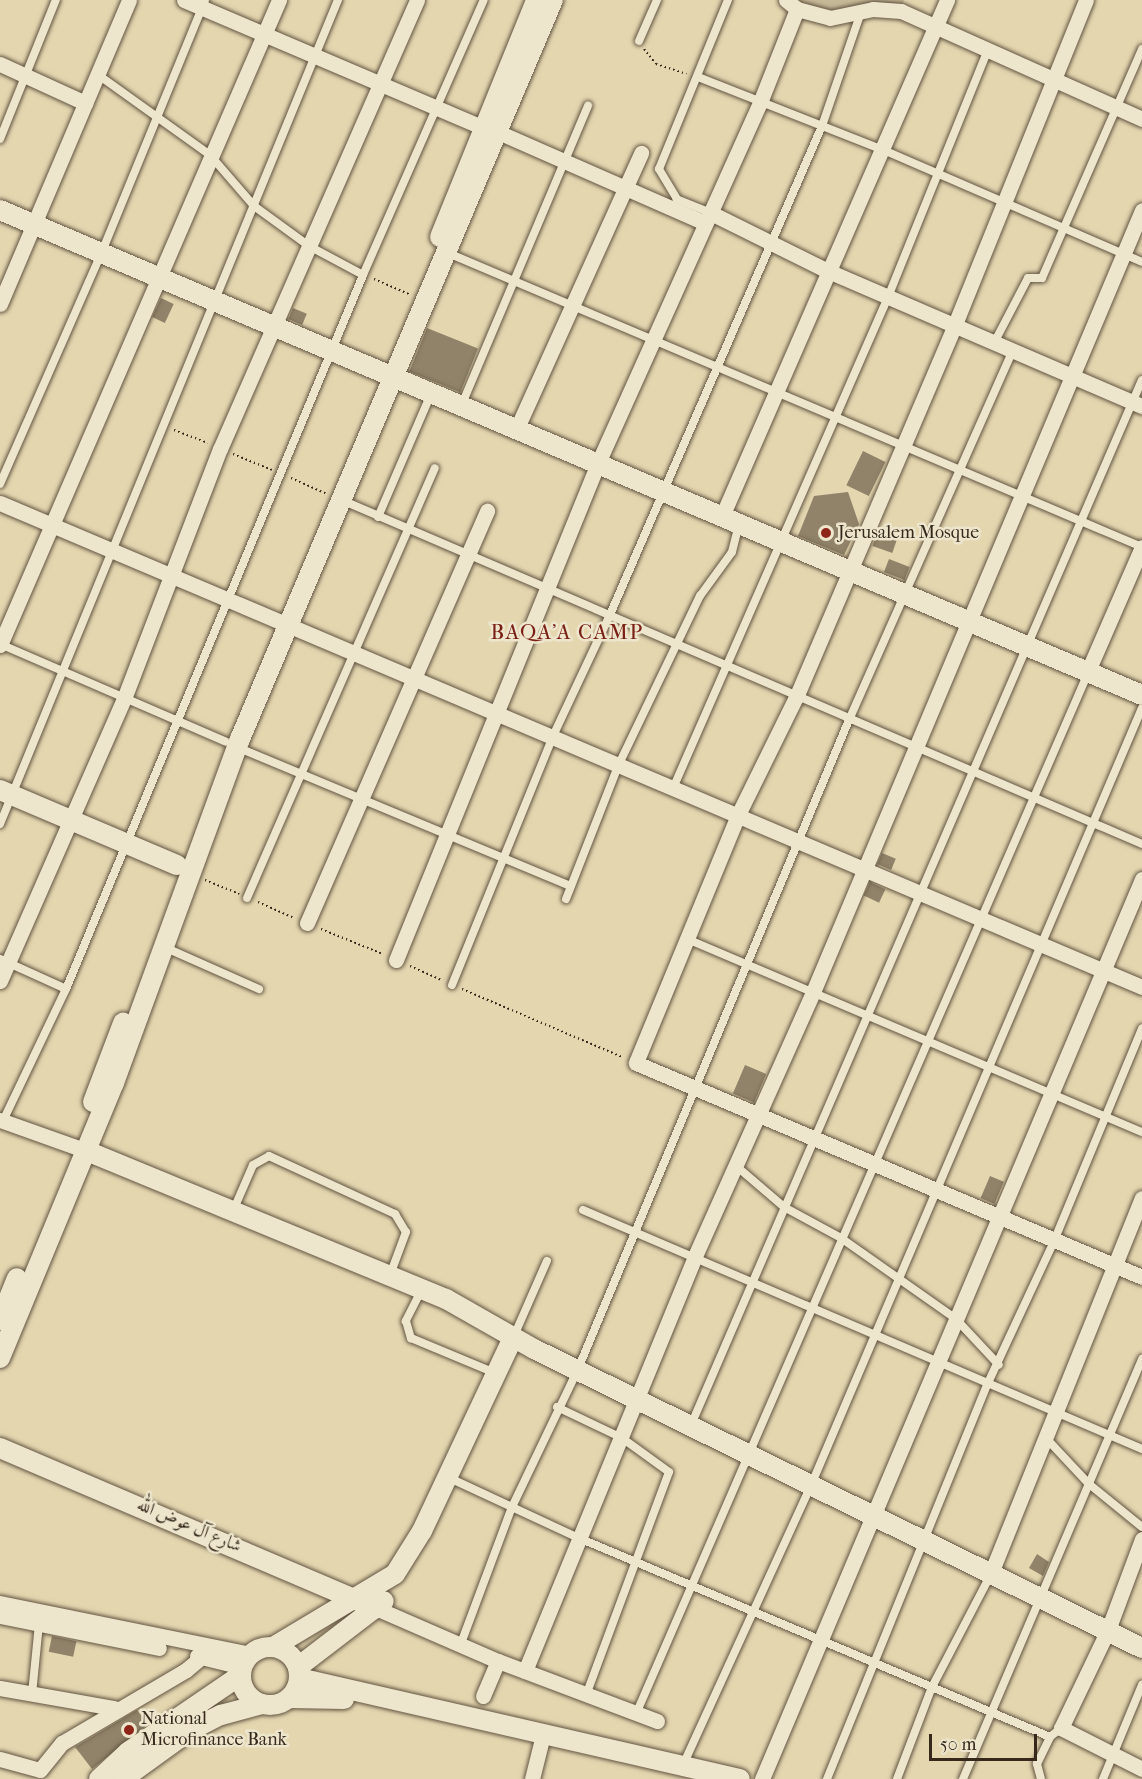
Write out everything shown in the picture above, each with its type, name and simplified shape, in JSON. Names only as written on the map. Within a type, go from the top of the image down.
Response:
[{"type":"street","points":[[0,304],[129,0]]},
{"type":"street","points":[[184,0],[203,4],[316,56],[626,189],[708,218],[954,327],[1071,374],[1137,404]]},
{"type":"street","points":[[0,645],[279,0]]},
{"type":"street","points":[[0,981],[4,961],[72,822],[274,326],[378,82],[417,0]]},
{"type":"street","points":[[389,375],[416,297],[490,130],[553,0]]},
{"type":"street","points":[[732,517],[777,389],[826,270],[947,0]]},
{"type":"street","points":[[1086,0],[954,327],[796,697],[738,815],[636,1063],[1142,1277]]},
{"type":"street","points":[[0,1320],[7,1284],[81,1149],[183,869],[231,745],[286,621],[389,375],[447,253],[490,130],[530,2]]},
{"type":"street","points":[[396,960],[598,463],[651,340],[761,100],[792,4],[830,18],[861,12],[892,10],[935,25],[1142,119]]},
{"type":"street","points":[[0,64],[85,103]]},
{"type":"street","points":[[517,428],[574,307],[640,153]]},
{"type":"street","points":[[0,210],[159,280],[732,517],[1142,694]]},
{"type":"street","points":[[525,1671],[694,1259],[813,992],[967,618],[1142,210]]},
{"type":"street","points":[[0,503],[286,621],[674,786],[862,871],[1142,987]]},
{"type":"street","points":[[307,923],[364,800],[487,511]]},
{"type":"street","points":[[1088,671],[1142,547]]},
{"type":"street","points":[[6,793],[183,869]]},
{"type":"street","points":[[0,1358],[163,947],[183,869]]},
{"type":"street","points":[[762,1779],[1142,879]]},
{"type":"street","points":[[1,1123],[81,1149],[423,1288],[517,1340],[875,1513],[1142,1648]]},
{"type":"street","points":[[992,1573],[1142,1198]]},
{"type":"street","points":[[290,1698],[299,1672],[395,1574],[412,1550],[495,1372],[517,1340]]},
{"type":"street","points":[[99,1779],[129,1752],[245,1665],[273,1647],[367,1604],[410,1574],[456,1481],[517,1340]]},
{"type":"street","name":"شارع آل عوض الله","points":[[0,1448],[367,1604]]},
{"type":"street","points":[[1142,1539],[1108,1630],[1055,1733],[1112,1752],[1142,1769]]},
{"type":"street","points":[[0,1603],[208,1653],[245,1665]]},
{"type":"street","points":[[367,1604],[460,1646],[657,1721]]},
{"type":"street","points":[[0,1617],[208,1653]]},
{"type":"street","points":[[273,1647],[288,1653],[299,1672],[740,1779]]},
{"type":"street","points":[[0,1759],[37,1775],[62,1743],[114,1708],[208,1653]]},
{"type":"street","points":[[483,1696],[498,1661]]},
{"type":"street","points":[[245,1665],[246,1693],[262,1704]]},
{"type":"street","points":[[0,1688],[114,1708]]},
{"type":"street","points":[[123,1779],[189,1731],[221,1715],[290,1698],[338,1697],[698,1779]]},
{"type":"street","points":[[532,1779],[541,1742]]},
{"type":"lane","points":[[0,139],[56,0]]},
{"type":"lane","points":[[0,824],[6,793],[65,671],[161,424],[254,206],[338,0]]},
{"type":"lane","points":[[1,1123],[66,989],[174,722],[363,275],[439,108],[484,0]]},
{"type":"lane","points":[[639,41],[657,0]]},
{"type":"lane","points":[[708,218],[677,199],[659,170],[728,0]]},
{"type":"lane","points":[[0,483],[102,254],[156,114],[203,4]]},
{"type":"lane","points":[[452,985],[506,859],[553,736],[609,617],[822,126],[861,12]]},
{"type":"lane","points":[[994,343],[1028,278],[1042,278],[1066,228],[1142,49]]},
{"type":"lane","points":[[674,786],[888,297],[988,50]]},
{"type":"lane","points":[[98,74],[210,155],[254,206],[309,246],[363,275]]},
{"type":"lane","points":[[698,77],[881,149],[1005,205],[1066,228],[1142,262]]},
{"type":"lane","points":[[461,406],[588,106]]},
{"type":"lane","points":[[447,253],[716,367],[777,389],[835,419],[1142,547]]},
{"type":"lane","points":[[460,1646],[512,1507],[557,1407],[578,1369],[633,1232],[698,1091],[748,965],[801,844],[849,720],[909,593],[1013,350]]},
{"type":"lane","points":[[691,1425],[972,772],[1082,521],[1137,404],[1142,380]]},
{"type":"lane","points":[[378,517],[431,394]]},
{"type":"lane","points":[[247,898],[357,653],[435,468]]},
{"type":"lane","points":[[338,499],[467,557],[1142,844]]},
{"type":"lane","points":[[566,899],[619,764],[674,645],[700,596],[732,552],[732,517]]},
{"type":"lane","points":[[0,645],[125,696],[174,722],[570,886]]},
{"type":"lane","points":[[636,1714],[751,1453],[1031,798],[1088,671]]},
{"type":"lane","points":[[683,1765],[812,1483],[897,1278],[1142,708]]},
{"type":"lane","points":[[686,939],[988,1067],[1052,1090],[1142,1132]]},
{"type":"lane","points":[[163,947],[259,989]]},
{"type":"lane","points":[[4,961],[66,989]]},
{"type":"lane","points":[[827,1779],[987,1385],[999,1365],[1054,1241],[1142,1029]]},
{"type":"lane","points":[[233,1211],[254,1165],[269,1156],[395,1214],[406,1232],[390,1275]]},
{"type":"lane","points":[[735,1165],[784,1207],[841,1238],[955,1318],[999,1365]]},
{"type":"lane","points":[[583,1210],[873,1336],[937,1360],[987,1385],[1142,1449]]},
{"type":"lane","points":[[517,1340],[547,1261]]},
{"type":"lane","points":[[423,1288],[406,1321],[411,1338],[495,1372]]},
{"type":"lane","points":[[963,1779],[1043,1597],[1142,1359]]},
{"type":"lane","points":[[557,1407],[622,1438],[669,1472],[634,1560],[586,1695]]},
{"type":"lane","points":[[1045,1437],[1089,1484],[1142,1527]]},
{"type":"lane","points":[[456,1481],[579,1538],[821,1638],[992,1714],[1055,1733],[1037,1764],[1041,1779]]},
{"type":"lane","points":[[897,1779],[932,1687],[992,1573]]},
{"type":"lane","points":[[32,1694],[39,1624]]},
{"type":"lane","points":[[1103,1779],[1112,1752],[1142,1685]]},
{"type":"path","points":[[639,41],[656,64],[698,77]]},
{"type":"path","points":[[363,275],[416,297]]},
{"type":"path","points":[[307,485],[338,499]]},
{"type":"path","points":[[183,869],[636,1063]]},
{"type":"shaded area","points":[[786,0],[904,0],[901,11],[840,17]]},
{"type":"building","points":[[161,298],[174,304],[165,323],[152,317]]},
{"type":"building","points":[[293,308],[307,314],[302,325],[288,319]]},
{"type":"building","points":[[427,328],[478,349],[460,392],[409,372]]},
{"type":"building","points":[[863,451],[885,462],[869,496],[846,485]]},
{"type":"building","name":"Jerusalem Mosque","points":[[848,492],[859,524],[844,555],[798,536],[814,496]]},
{"type":"building","points":[[878,530],[898,537],[892,553],[872,546]]},
{"type":"building","points":[[889,559],[910,567],[905,580],[884,572]]},
{"type":"building","points":[[882,853],[896,859],[891,870],[877,864]]},
{"type":"building","points":[[870,882],[885,889],[879,903],[864,896]]},
{"type":"building","points":[[745,1065],[766,1074],[754,1103],[733,1094]]},
{"type":"building","points":[[990,1176],[1004,1182],[994,1204],[981,1198]]},
{"type":"building","points":[[1037,1554],[1049,1562],[1043,1576],[1029,1568]]},
{"type":"building","points":[[52,1636],[76,1641],[73,1657],[49,1652]]},
{"type":"building","points":[[137,1710],[148,1724],[92,1769],[75,1747]]},
{"type":"place","name":"Jerusalem Mosque","points":[[826,533]]},
{"type":"place","name":"National Microfinance Bank","points":[[129,1730]]},
{"type":"district","name":"BAQA'A CAMP","points":[[567,632]]}]
